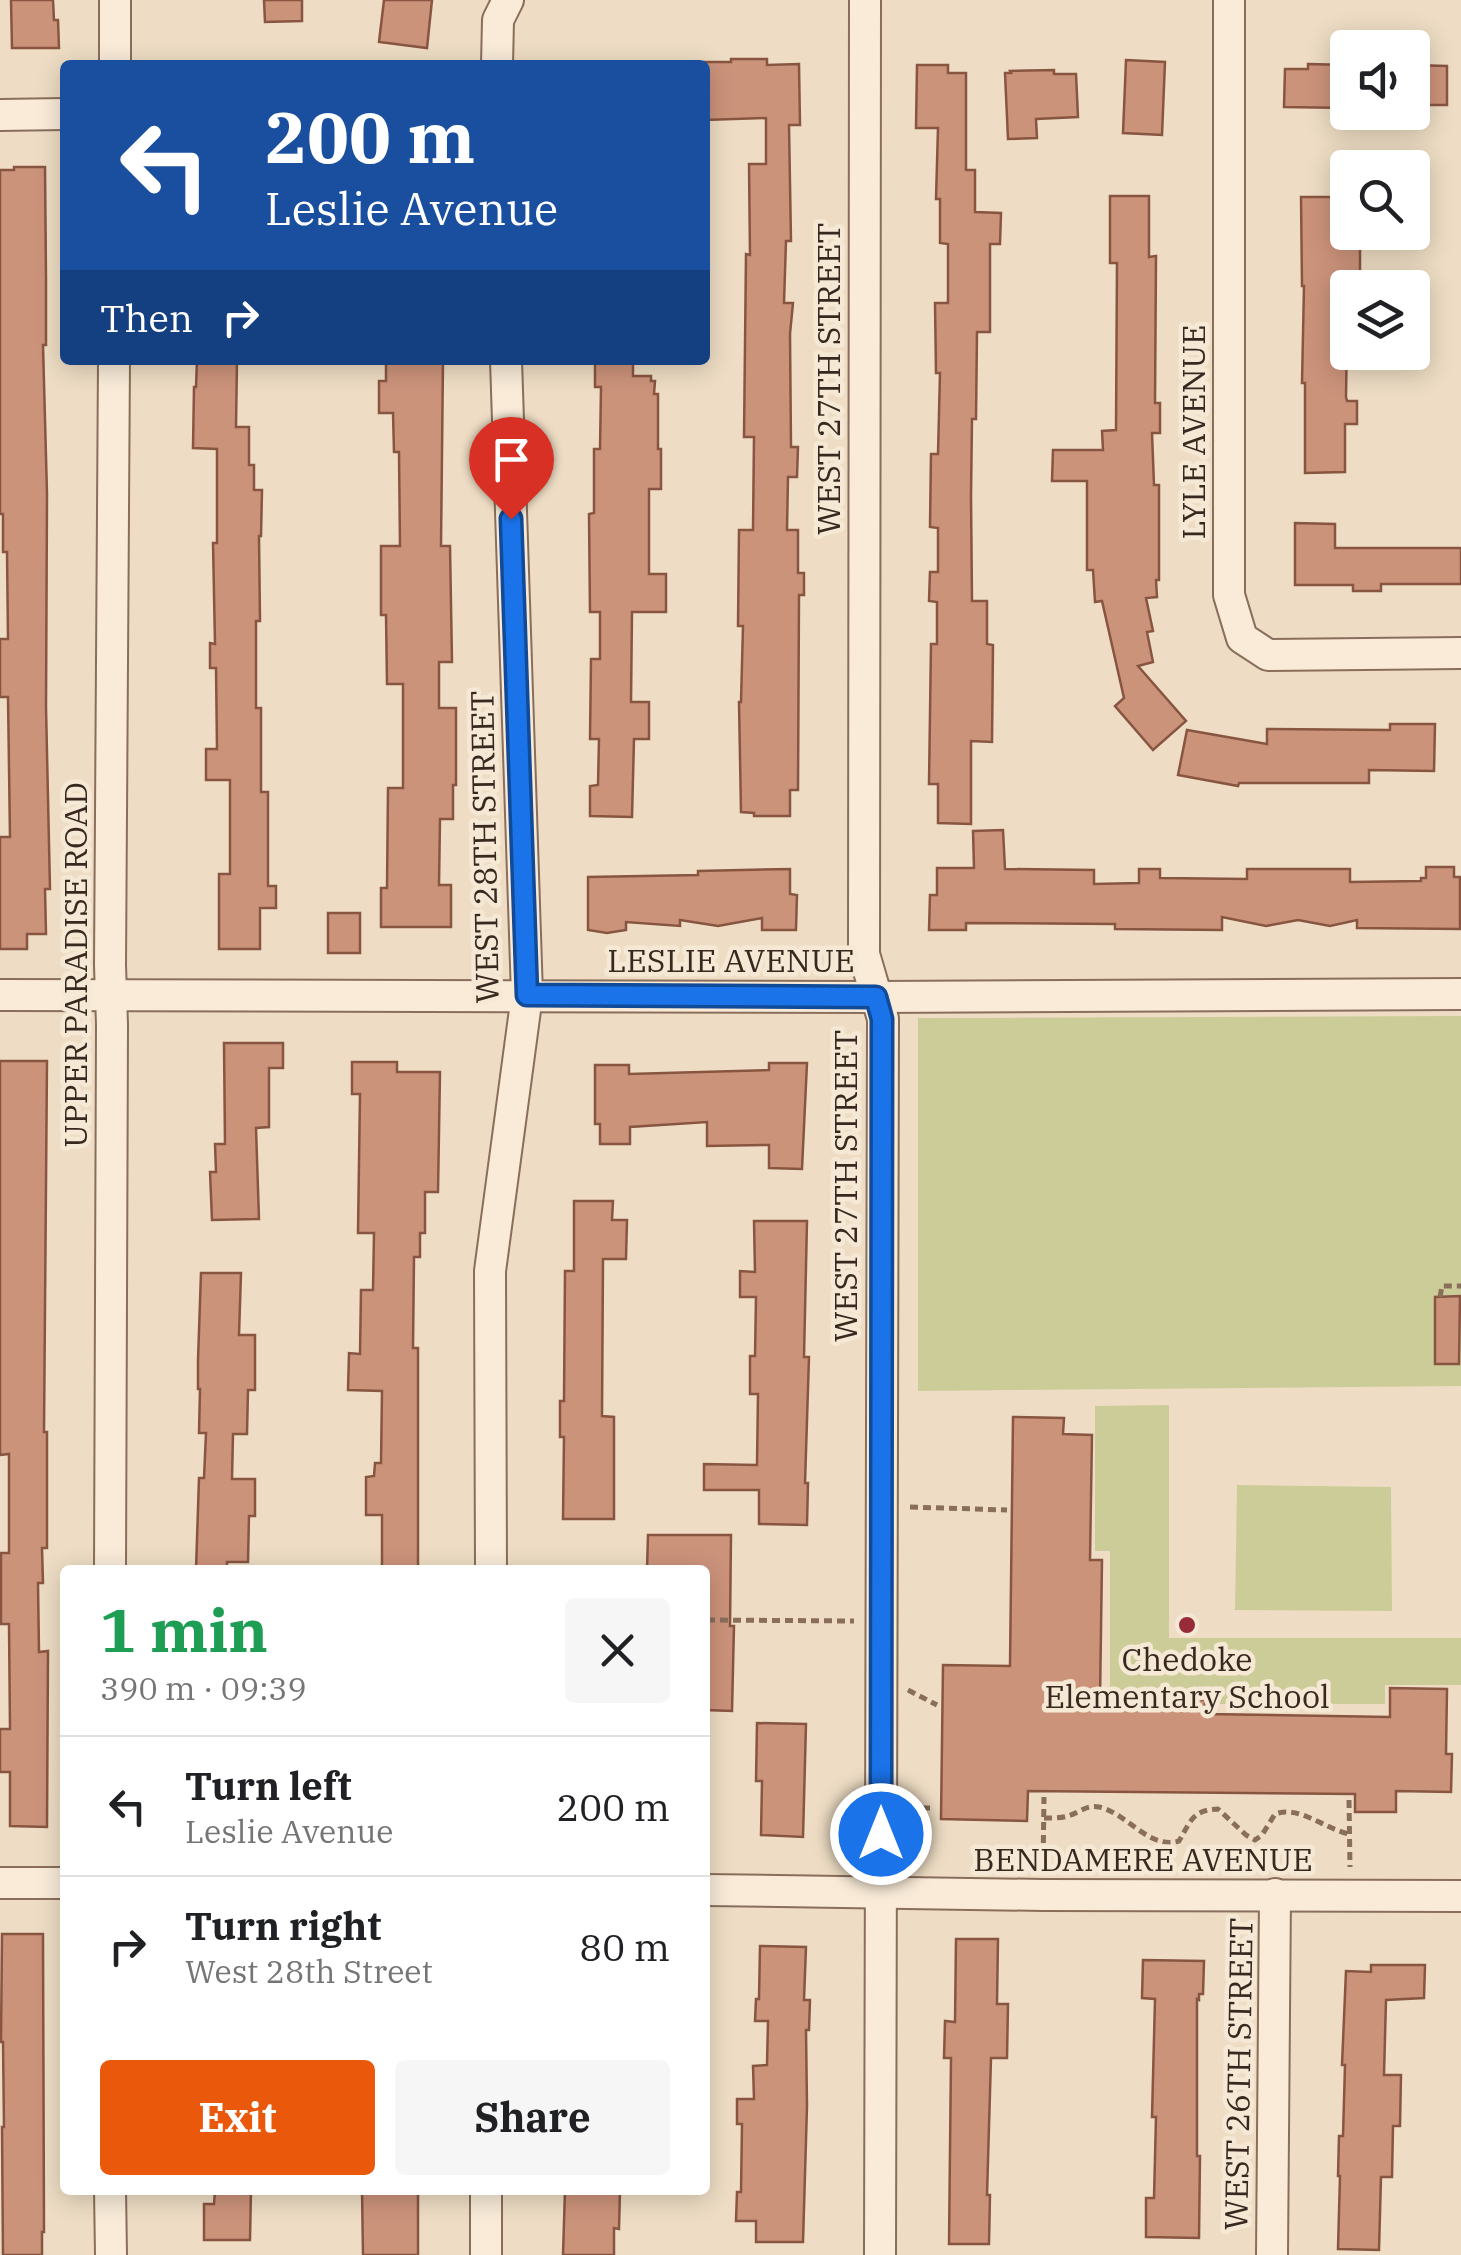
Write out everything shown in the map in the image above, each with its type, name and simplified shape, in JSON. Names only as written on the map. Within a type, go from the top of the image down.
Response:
[{"type":"street","points":[[115,0],[115,60]]},
{"type":"street","name":"WEST 27TH STREET","points":[[864,0],[864,954],[882,1019],[880,2255]]},
{"type":"street","name":"LYLE AVENUE","points":[[1228,0],[1228,595],[1242,638],[1268,654],[1461,653]]},
{"type":"street","points":[[498,60],[503,10]]},
{"type":"street","points":[[0,115],[60,114]]},
{"type":"street","name":"UPPER PARADISE ROAD","points":[[110,1565],[114,365]]},
{"type":"street","name":"WEST 28TH STREET","points":[[491,1565],[490,1271],[527,995],[506,365]]},
{"type":"street","name":"LESLIE AVENUE","points":[[0,995],[1461,994]]},
{"type":"street","points":[[0,1883],[60,1883]]},
{"type":"street","name":"BENDAMERE AVENUE","points":[[710,1890],[1043,1896],[1461,1896]]},
{"type":"street","name":"WEST 26TH STREET","points":[[1272,2255],[1276,1894]]},
{"type":"street","points":[[110,2195],[111,2255]]},
{"type":"street","points":[[486,2195],[486,2255]]},
{"type":"path","points":[[1440,1297],[1442,1286],[1461,1286]]},
{"type":"path","points":[[882,1506],[1008,1510]]},
{"type":"path","points":[[710,1620],[882,1621]]},
{"type":"path","points":[[1043,1896],[1044,1797]]},
{"type":"path","points":[[1349,1800],[1350,1896]]},
{"type":"path","points":[[1044,1818],[1067,1816],[1097,1806],[1169,1844],[1179,1842],[1194,1815],[1204,1810],[1218,1809],[1255,1840],[1275,1814],[1286,1810],[1349,1834]]},
{"type":"green space","points":[[1461,1016],[1461,1386],[918,1391],[918,1018]]},
{"type":"green space","points":[[1169,1405],[1169,1638],[1461,1638],[1461,1685],[1385,1685],[1385,1704],[1214,1704],[1213,1690],[1110,1690],[1110,1551],[1095,1551],[1095,1406]]},
{"type":"green space","points":[[1237,1485],[1391,1487],[1392,1611],[1235,1610]]},
{"type":"building","points":[[11,0],[53,0],[59,48],[12,48]]},
{"type":"building","points":[[264,0],[302,0],[302,21],[265,22]]},
{"type":"building","points":[[384,0],[432,0],[427,48],[379,42]]},
{"type":"building","points":[[767,59],[767,65],[799,64],[800,125],[789,125],[791,241],[786,241],[784,303],[793,303],[791,447],[798,447],[797,477],[788,477],[787,530],[798,530],[798,573],[804,573],[804,595],[799,595],[798,790],[790,790],[790,816],[741,812],[739,702],[743,626],[738,626],[739,530],[753,530],[754,437],[744,437],[749,164],[766,164],[766,118],[710,120],[710,62]]},
{"type":"building","points":[[1126,60],[1165,62],[1162,135],[1123,133]]},
{"type":"building","points":[[1308,64],[1330,65],[1330,108],[1284,107],[1285,69],[1308,69]]},
{"type":"building","points":[[917,65],[948,65],[948,73],[966,73],[966,170],[975,170],[975,212],[1001,213],[1000,244],[990,244],[990,332],[977,332],[976,419],[972,419],[972,601],[987,601],[987,644],[993,645],[992,742],[971,741],[971,824],[938,823],[938,784],[929,784],[931,644],[937,644],[937,602],[929,601],[930,572],[938,572],[938,528],[930,527],[931,454],[938,454],[940,373],[936,373],[935,303],[948,303],[948,244],[940,243],[940,199],[936,199],[938,128],[916,128]]},
{"type":"building","points":[[1430,66],[1447,66],[1447,105],[1430,105]]},
{"type":"building","points":[[1054,70],[1054,74],[1076,74],[1078,117],[1036,119],[1037,138],[1008,139],[1005,73]]},
{"type":"building","points":[[45,167],[43,345],[50,889],[45,889],[46,934],[27,934],[27,949],[0,949],[0,837],[10,837],[8,697],[0,697],[0,639],[8,639],[7,552],[3,552],[0,514],[0,170]]},
{"type":"building","points":[[1110,196],[1149,196],[1149,257],[1156,256],[1155,403],[1160,403],[1160,433],[1152,433],[1154,485],[1159,485],[1159,580],[1157,597],[1146,598],[1153,631],[1147,632],[1153,662],[1138,666],[1186,721],[1153,750],[1115,706],[1124,698],[1102,601],[1095,602],[1093,570],[1087,570],[1087,481],[1052,481],[1053,450],[1103,450],[1102,431],[1116,430],[1117,263],[1110,263]]},
{"type":"building","points":[[1301,197],[1330,197],[1330,250],[1360,250],[1360,270],[1330,270],[1330,370],[1346,370],[1347,401],[1357,401],[1357,424],[1345,424],[1345,472],[1305,473]]},
{"type":"building","points":[[197,365],[237,365],[236,427],[249,427],[249,465],[254,465],[254,490],[262,490],[256,708],[261,708],[261,792],[268,792],[268,886],[276,886],[276,908],[260,908],[260,949],[219,949],[219,874],[230,874],[230,780],[206,780],[206,749],[217,749],[216,668],[210,668],[210,643],[215,644],[213,543],[217,543],[217,449],[193,448]]},
{"type":"building","points":[[386,365],[443,365],[441,546],[450,546],[452,662],[439,662],[439,708],[456,708],[456,785],[453,819],[440,819],[439,885],[451,885],[451,927],[381,927],[381,888],[387,888],[388,788],[403,788],[403,684],[387,684],[386,615],[381,615],[381,546],[400,546],[399,452],[394,452],[393,413],[379,413],[379,381],[386,381]]},
{"type":"building","points":[[595,365],[633,365],[633,376],[651,376],[651,381],[655,381],[654,394],[658,394],[661,489],[649,489],[649,574],[666,574],[666,612],[632,612],[631,702],[649,702],[649,739],[634,739],[632,817],[590,816],[590,786],[598,785],[599,739],[590,739],[591,659],[600,659],[600,612],[590,612],[589,514],[594,513],[594,449],[600,449],[601,387],[595,387]]},
{"type":"building","points":[[1295,523],[1335,524],[1335,548],[1461,548],[1461,584],[1381,584],[1381,591],[1353,591],[1353,585],[1295,585]]},
{"type":"building","points":[[1390,724],[1435,724],[1434,771],[1369,770],[1369,783],[1238,786],[1178,775],[1187,730],[1267,744],[1267,729],[1390,730]]},
{"type":"building","points":[[1003,830],[1005,869],[1094,870],[1094,884],[1139,883],[1139,869],[1160,869],[1160,878],[1247,879],[1247,869],[1350,869],[1350,882],[1421,881],[1426,878],[1426,867],[1454,867],[1454,877],[1460,877],[1460,929],[1357,928],[1357,920],[1330,926],[1298,920],[1266,926],[1222,917],[1222,930],[1115,929],[1115,924],[966,923],[966,930],[929,930],[930,895],[937,895],[937,868],[974,868],[973,831]]},
{"type":"building","points":[[790,869],[790,894],[797,895],[796,930],[762,930],[762,918],[718,926],[680,920],[680,926],[626,922],[626,930],[588,930],[588,877]]},
{"type":"building","points":[[328,913],[360,913],[360,953],[328,953]]},
{"type":"building","points":[[224,1043],[283,1043],[283,1068],[269,1068],[269,1127],[256,1128],[259,1219],[212,1220],[210,1172],[216,1172],[215,1144],[225,1144]]},
{"type":"building","points":[[0,1061],[47,1061],[47,1548],[42,1548],[43,1583],[38,1583],[39,1652],[48,1651],[47,1827],[10,1826],[10,1772],[0,1772],[0,1729],[10,1729],[9,1624],[1,1624],[1,1553],[9,1553],[9,1454],[0,1455]]},
{"type":"building","points":[[352,1062],[397,1062],[397,1072],[440,1072],[438,1192],[425,1192],[425,1233],[420,1233],[420,1257],[414,1257],[418,1565],[382,1565],[382,1515],[366,1515],[366,1477],[374,1476],[375,1463],[381,1463],[382,1391],[348,1390],[349,1353],[360,1354],[361,1290],[373,1290],[374,1233],[358,1233],[360,1094],[352,1094]]},
{"type":"building","points":[[769,1063],[807,1063],[802,1169],[769,1168],[769,1145],[707,1146],[707,1122],[630,1127],[630,1144],[600,1144],[600,1124],[595,1124],[595,1065],[629,1065],[629,1074],[769,1070]]},
{"type":"building","points":[[574,1201],[613,1201],[612,1220],[627,1220],[626,1259],[603,1259],[602,1416],[614,1417],[614,1519],[563,1519],[564,1437],[560,1437],[560,1401],[564,1401],[565,1271],[574,1271]]},
{"type":"building","points":[[754,1221],[807,1221],[807,1525],[759,1524],[759,1490],[704,1490],[704,1464],[757,1465],[758,1394],[750,1394],[756,1297],[740,1297],[740,1271],[755,1272]]},
{"type":"building","points":[[201,1273],[241,1273],[239,1335],[255,1335],[255,1390],[248,1390],[247,1434],[233,1434],[232,1479],[255,1479],[255,1516],[249,1516],[248,1562],[196,1565],[199,1478],[204,1478],[206,1433],[199,1433]]},
{"type":"building","points":[[1460,1296],[1459,1364],[1435,1364],[1435,1297]]},
{"type":"building","points":[[1013,1417],[1064,1418],[1063,1434],[1092,1435],[1090,1560],[1102,1560],[1100,1699],[1205,1700],[1205,1714],[1390,1717],[1390,1688],[1447,1689],[1446,1754],[1452,1754],[1451,1792],[1396,1791],[1396,1812],[1355,1812],[1355,1794],[1028,1791],[1027,1821],[941,1819],[943,1665],[1010,1666]]},
{"type":"building","points":[[648,1535],[731,1535],[732,1711],[710,1710],[710,1565],[647,1565]]},
{"type":"building","points":[[757,1723],[806,1724],[803,1837],[761,1835],[762,1781],[756,1781]]},
{"type":"building","points":[[2,1934],[43,1934],[42,2255],[3,2255]]},
{"type":"building","points":[[956,1939],[998,1939],[997,2004],[1008,2004],[1007,2058],[991,2058],[989,2244],[949,2244],[951,2058],[944,2058],[945,2021],[955,2022]]},
{"type":"building","points":[[760,1946],[806,1947],[804,2000],[810,2000],[806,2030],[803,2242],[756,2242],[756,2221],[736,2221],[737,2192],[741,2192],[742,2124],[737,2124],[737,2099],[754,2099],[753,2066],[767,2065],[768,2021],[755,2021]]},
{"type":"building","points":[[1143,1960],[1204,1961],[1203,1994],[1197,1999],[1199,2238],[1146,2237],[1146,2198],[1154,2198],[1155,1999],[1142,1998]]},
{"type":"building","points":[[1371,1965],[1425,1965],[1424,1998],[1386,2000],[1384,2075],[1401,2075],[1400,2126],[1393,2126],[1392,2177],[1381,2177],[1379,2250],[1338,2249],[1346,1971],[1371,1972]]},
{"type":"building","points":[[215,2195],[251,2195],[250,2240],[204,2240],[204,2204],[214,2204]]},
{"type":"building","points":[[362,2195],[418,2195],[418,2255],[363,2255]]},
{"type":"building","points":[[565,2195],[620,2195],[614,2255],[563,2255]]},
{"type":"place","name":"Chedoke Elementary School","points":[[1187,1625]]},
{"type":"route","points":[[511,519],[527,995],[876,997],[882,1019],[881,1834]]}]
